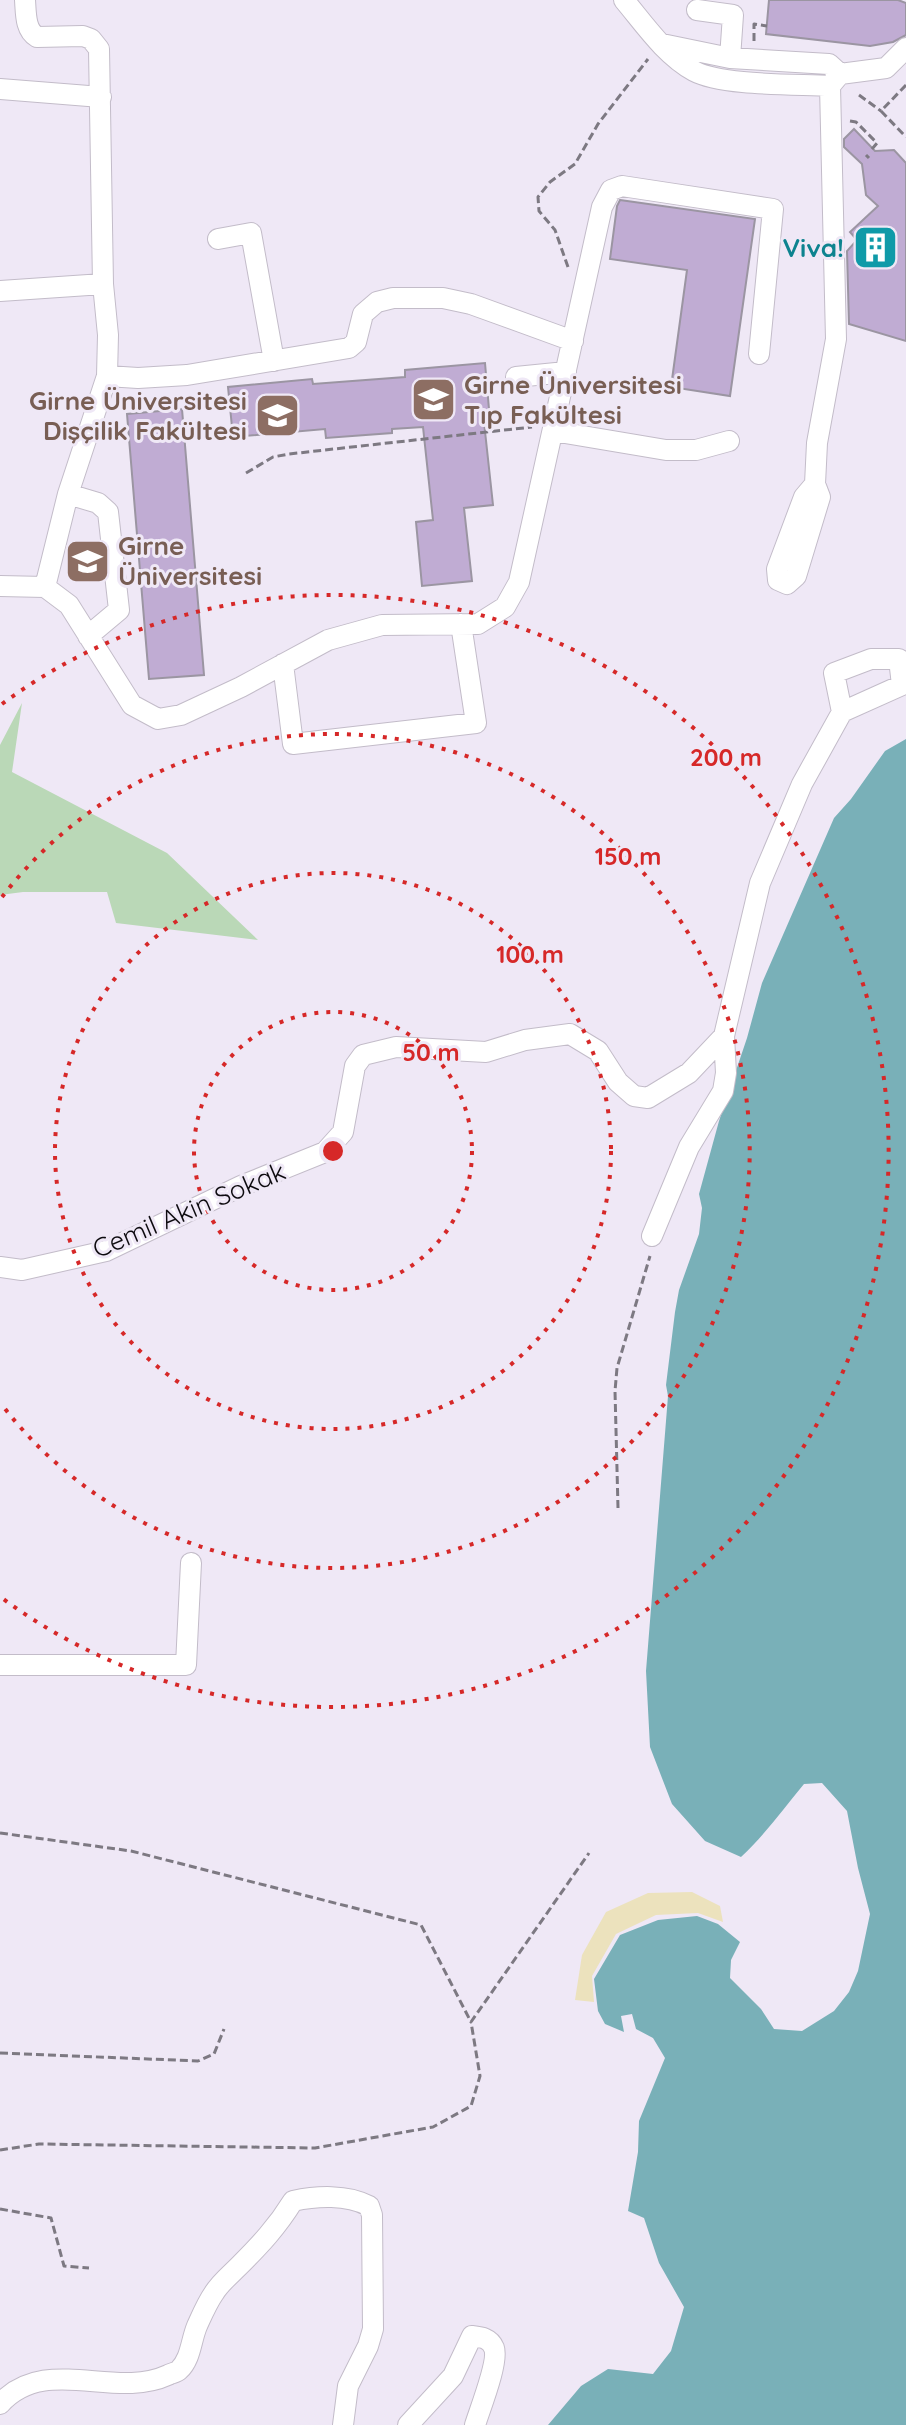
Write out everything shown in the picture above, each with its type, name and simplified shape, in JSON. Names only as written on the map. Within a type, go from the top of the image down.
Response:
[{"type":"street","points":[[25,0],[28,25],[37,37],[83,36],[91,39],[99,49],[101,97],[107,376],[68,494],[45,587]]},
{"type":"street","points":[[624,0],[660,43],[687,66],[707,76],[726,80],[835,80],[886,68],[906,48]]},
{"type":"street","points":[[697,10],[733,15],[730,58]]},
{"type":"street","points":[[660,43],[730,58],[829,64],[835,80],[830,119],[836,339],[817,443],[815,484]]},
{"type":"street","points":[[0,89],[101,97]]},
{"type":"street","points":[[1,592],[45,587],[69,605],[132,705],[158,719],[181,715],[328,640],[382,625],[478,624],[505,607],[519,582],[602,207],[611,190],[622,186],[773,209],[759,354]]},
{"type":"street","points":[[218,239],[251,233],[274,361]]},
{"type":"street","points":[[0,291],[103,284]]},
{"type":"street","points":[[107,376],[187,375],[333,353],[356,342],[363,314],[377,302],[393,298],[443,298],[463,302],[573,341]]},
{"type":"street","points":[[516,377],[566,372]]},
{"type":"street","points":[[554,428],[666,450],[696,450],[729,441]]},
{"type":"street","points":[[68,494],[98,503],[108,512],[119,610],[88,636]]},
{"type":"street","points":[[283,664],[293,744],[476,723],[461,624]]},
{"type":"street","points":[[652,1236],[689,1147],[723,1091],[726,1073],[724,1036],[760,883],[802,784],[842,712]]},
{"type":"street","name":"Cemil Akin Sokak","points":[[0,1267],[22,1270],[106,1251],[241,1186],[325,1152],[343,1132],[355,1066],[363,1055],[396,1047],[486,1052],[525,1040],[570,1034],[598,1051],[618,1082],[634,1096],[648,1098],[689,1073],[724,1036]]},
{"type":"street","points":[[0,1665],[186,1665],[191,1563]]},
{"type":"street","points":[[0,2404],[10,2393],[28,2384],[52,2379],[88,2379],[126,2384],[154,2381],[179,2370],[191,2350],[196,2327],[215,2291],[278,2226],[293,2201],[316,2196],[360,2201],[369,2206],[372,2215],[373,2329],[348,2386],[343,2425]]},
{"type":"street","points":[[408,2425],[453,2376],[472,2336],[484,2337],[493,2346],[495,2358],[475,2425]]},
{"type":"path","points":[[756,60],[754,24],[767,26]]},
{"type":"path","points":[[581,302],[555,230],[539,211],[538,197],[550,182],[575,164],[598,124],[660,43]]},
{"type":"path","points":[[881,111],[906,85]]},
{"type":"path","points":[[859,95],[881,111],[906,137]]},
{"type":"path","points":[[830,119],[856,122],[877,143],[872,149]]},
{"type":"path","points":[[246,473],[273,457],[289,454],[554,428]]},
{"type":"path","points":[[618,1508],[617,1368],[650,1256],[652,1236]]},
{"type":"path","points":[[0,1833],[131,1851],[421,1925],[471,2022],[480,2076],[471,2106],[433,2127],[315,2148],[39,2144],[0,2150]]},
{"type":"path","points":[[471,2022],[589,1853]]},
{"type":"path","points":[[0,2053],[198,2061],[214,2054],[224,2029]]},
{"type":"path","points":[[0,2209],[51,2218],[64,2266],[89,2268]]},
{"type":"green space","points":[[22,703],[12,772],[167,853],[258,940],[116,923],[107,892],[0,895],[0,745]]},
{"type":"sand","points":[[692,1892],[720,1906],[723,1922],[698,1913],[656,1915],[616,1934],[592,1976],[594,2002],[575,2000],[582,1955],[606,1912],[648,1893]]},
{"type":"water","points":[[906,739],[906,2425],[548,2425],[581,2386],[608,2369],[653,2374],[671,2351],[684,2307],[659,2263],[644,2218],[628,2211],[638,2152],[639,2121],[665,2058],[653,2038],[636,2029],[632,2014],[621,2016],[624,2032],[605,2024],[598,2011],[594,1979],[620,1935],[658,1920],[697,1916],[718,1924],[740,1942],[731,1960],[730,1978],[761,2009],[774,2029],[802,2031],[834,2011],[849,1992],[858,1971],[870,1914],[847,1811],[822,1783],[804,1784],[741,1857],[705,1841],[672,1804],[650,1747],[646,1671],[668,1396],[666,1385],[675,1312],[679,1290],[699,1234],[702,1208],[699,1194],[719,1121],[762,983],[834,818],[885,751]]},
{"type":"building","points":[[769,0],[898,0],[906,3],[906,35],[893,42],[870,46],[766,34]]},
{"type":"building","points":[[854,129],[875,151],[894,150],[906,163],[906,341],[849,324],[847,251],[857,240],[850,232],[878,206],[866,195],[862,164],[844,147],[844,139]]},
{"type":"building","points":[[620,200],[755,219],[730,396],[671,387],[687,270],[610,259]]},
{"type":"building","points":[[485,363],[490,421],[484,422],[493,505],[464,508],[472,581],[422,586],[416,522],[433,520],[423,427],[392,429],[392,433],[326,438],[325,429],[233,437],[228,387],[312,379],[313,384],[405,377],[405,370]]},
{"type":"building","points":[[182,409],[204,675],[149,679],[127,414]]},
{"type":"place","name":"Viva!","points":[[875,248]]},
{"type":"place","name":"Girne Üniversitesi Tıp Fakültesi","points":[[433,400]]},
{"type":"place","name":"Girne Üniversitesi Dişçilik Fakültesi","points":[[278,416]]},
{"type":"place","name":"Girne Üniversitesi","points":[[87,561]]}]
